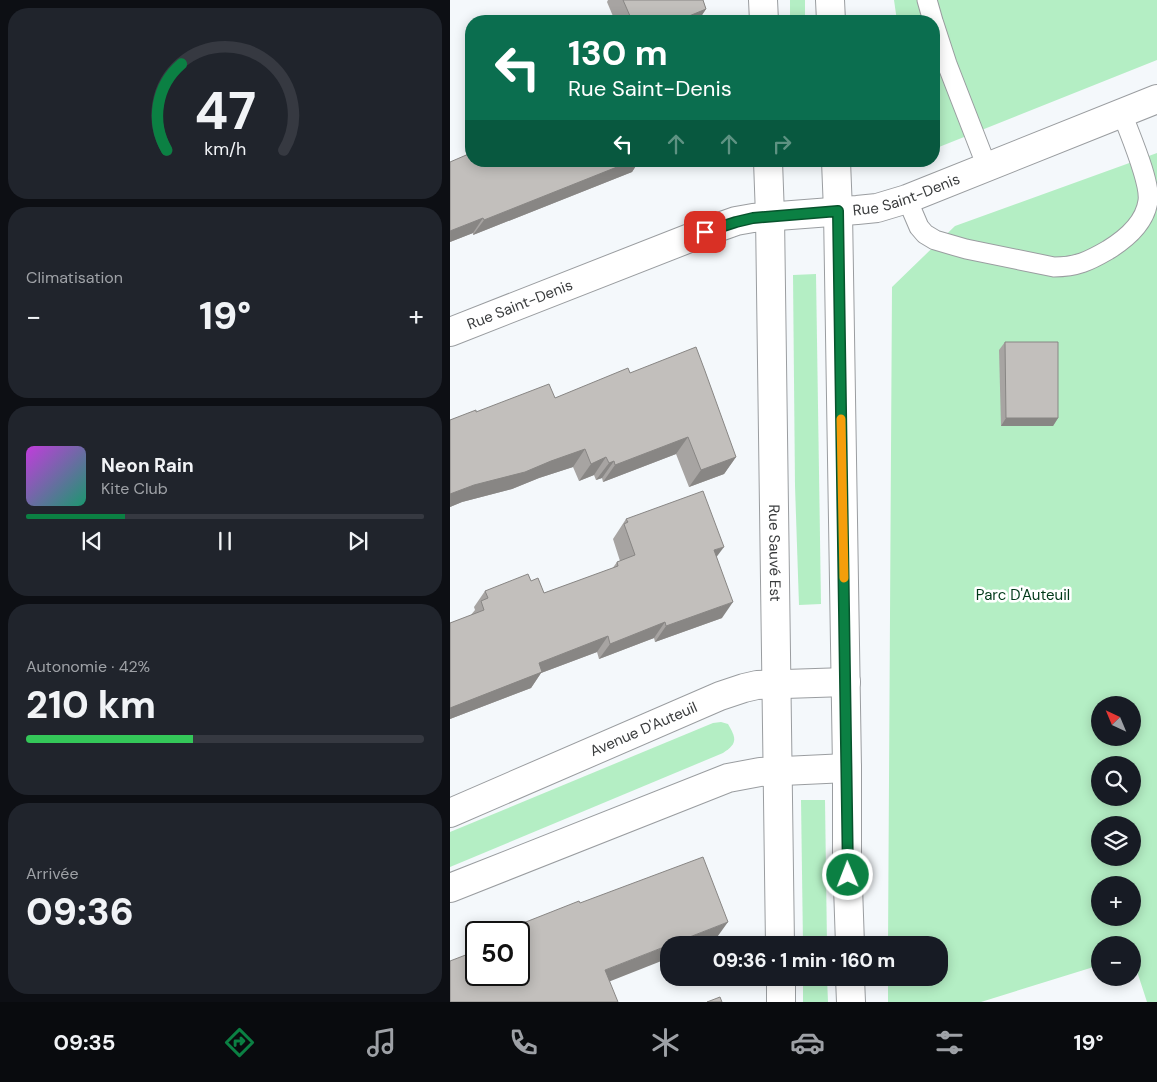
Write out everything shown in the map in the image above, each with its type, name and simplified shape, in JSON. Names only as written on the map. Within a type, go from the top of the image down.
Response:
[{"type":"main road","points":[[763,0],[764,15]]},
{"type":"main road","points":[[830,0],[831,15]]},
{"type":"main road","name":"Rue Saint-Denis","points":[[450,332],[721,226],[770,216],[877,208],[907,199],[1157,100]]},
{"type":"main road","name":"Rue Sauvé Est","points":[[768,167],[780,936]]},
{"type":"main road","points":[[836,167],[850,936]]},
{"type":"main road","name":"Avenue D'Auteuil","points":[[450,813],[720,696],[744,688],[757,685],[846,682]]},
{"type":"main road","points":[[450,888],[728,778],[760,772],[847,768]]},
{"type":"main road","points":[[781,986],[781,1002]]},
{"type":"main road","points":[[850,986],[851,1002]]},
{"type":"lane","points":[[927,0],[931,15]]},
{"type":"lane","points":[[940,43],[987,167]]},
{"type":"lane","points":[[907,199],[919,227],[925,234],[935,240],[966,249],[1054,267],[1065,268],[1078,265],[1124,239],[1136,227],[1148,201],[1148,188],[1144,174],[1122,113]]},
{"type":"green space","points":[[790,0],[805,0],[805,15],[790,15]]},
{"type":"green space","points":[[894,0],[1157,0],[1157,60],[940,147],[940,15],[896,15]]},
{"type":"green space","name":"Parc D'Auteuil","points":[[1157,153],[1157,1002],[1147,1002],[1141,984],[1141,936],[1091,936],[1091,968],[981,1002],[888,1002],[888,986],[948,986],[948,936],[888,936],[892,287],[955,226]]},
{"type":"green space","points":[[816,274],[821,604],[799,605],[795,486],[793,275]]},
{"type":"green space","points":[[721,722],[728,724],[734,737],[731,747],[723,753],[450,867],[450,832],[713,723]]},
{"type":"green space","points":[[801,800],[825,800],[827,936],[803,936]]},
{"type":"green space","points":[[803,986],[827,986],[828,1002],[803,1002]]},
{"type":"building","points":[[623,0],[703,0],[706,9],[692,15],[630,15]]},
{"type":"building","points":[[465,156],[465,167],[617,167],[484,220],[483,218],[450,231],[450,162]]},
{"type":"building","points":[[1005,342],[1058,342],[1058,418],[1006,418]]},
{"type":"building","points":[[696,347],[736,457],[701,470],[688,437],[615,465],[614,461],[609,463],[606,457],[591,464],[585,449],[525,472],[474,485],[450,494],[450,420],[549,384],[555,398],[628,368],[630,373]]},
{"type":"building","points":[[703,491],[724,547],[714,550],[733,602],[666,626],[665,622],[610,644],[608,636],[539,663],[542,672],[450,708],[450,623],[484,610],[481,601],[488,598],[485,591],[528,574],[531,581],[538,578],[544,593],[618,566],[617,562],[635,555],[624,524],[628,522],[626,519]]},
{"type":"building","points":[[703,857],[728,922],[692,936],[660,936],[660,949],[605,970],[618,1002],[450,1002],[450,961],[465,955],[465,986],[530,986],[530,921],[528,921],[579,901],[580,903]]},
{"type":"building","points":[[720,997],[722,1002],[707,1002]]},
{"type":"slow traffic","points":[[841,419],[844,578]]},
{"type":"route","points":[[705,232],[753,218],[838,211],[848,875]]}]
